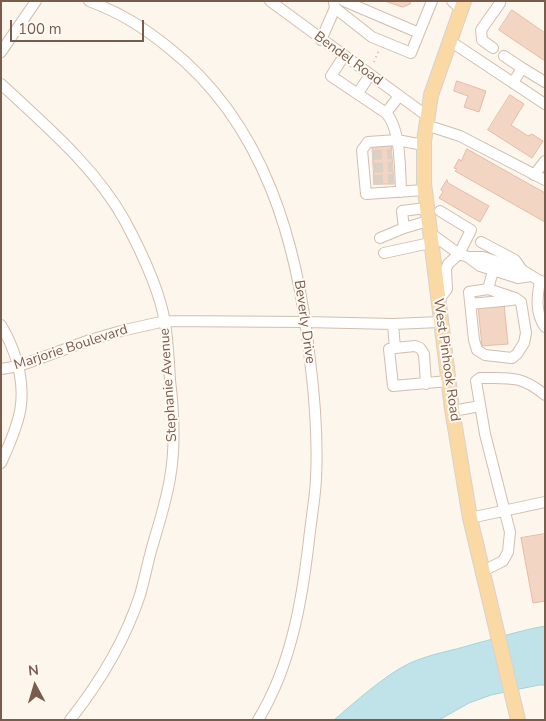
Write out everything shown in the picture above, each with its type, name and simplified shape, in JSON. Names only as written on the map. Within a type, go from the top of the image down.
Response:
[{"type":"main road","name":"West Pinhook Road","points":[[459,4],[450,41],[431,95],[424,145],[424,190],[431,223],[440,322],[448,381],[470,518],[518,720]]},
{"type":"street","points":[[1,52],[36,1]]},
{"type":"street","name":"Beverly Drive","points":[[89,1],[135,22],[181,58],[222,101],[245,135],[264,171],[286,233],[296,269],[306,322],[317,419],[316,481],[304,582],[290,642],[282,671],[258,720]]},
{"type":"street","name":"Bendel Road","points":[[270,1],[399,96],[427,120],[545,180]]},
{"type":"street","points":[[344,1],[419,33]]},
{"type":"street","points":[[321,40],[334,5],[372,37],[411,53],[432,1]]},
{"type":"street","points":[[493,48],[482,40],[481,30],[500,3]]},
{"type":"street","points":[[450,41],[545,104]]},
{"type":"street","points":[[344,56],[331,76],[386,113],[392,120],[397,140],[395,154],[397,178],[402,192]]},
{"type":"street","points":[[504,56],[545,82]]},
{"type":"street","points":[[513,83],[522,68]]},
{"type":"street","points":[[358,93],[370,75]]},
{"type":"street","name":"Stephanie Avenue","points":[[1,84],[69,149],[106,192],[141,252],[165,321],[174,419],[170,476],[163,514],[140,595],[121,642],[101,677],[70,720]]},
{"type":"street","points":[[386,113],[399,96]]},
{"type":"street","points":[[424,145],[397,140],[368,142],[362,150],[367,155],[369,180],[366,194],[424,190]]},
{"type":"street","points":[[534,175],[545,160]]},
{"type":"street","points":[[404,228],[402,211],[431,223],[470,230],[463,255]]},
{"type":"street","points":[[380,238],[404,228],[431,223]]},
{"type":"street","points":[[384,253],[431,223]]},
{"type":"street","points":[[431,223],[463,255],[480,266],[518,278],[534,277]]},
{"type":"street","points":[[481,242],[516,260],[534,277],[537,308],[540,321],[545,326]]},
{"type":"street","points":[[438,301],[447,289],[446,269],[448,264],[463,255],[483,257],[534,277]]},
{"type":"street","points":[[488,289],[494,271]]},
{"type":"street","points":[[488,289],[515,298],[521,302],[526,333],[524,344],[512,358],[485,355],[477,350],[474,340],[469,292],[488,289]]},
{"type":"street","points":[[470,304],[508,300],[521,302]]},
{"type":"street","name":"Marjorie Boulevard","points":[[1,369],[19,366],[122,330],[165,321],[393,324],[440,322]]},
{"type":"street","points":[[393,324],[395,348]]},
{"type":"street","points":[[1,326],[16,354],[21,391],[18,422],[1,463]]},
{"type":"street","points":[[426,384],[424,354],[420,348],[415,346],[389,349],[393,386],[426,384],[448,381]]},
{"type":"street","points":[[483,570],[503,561],[508,552],[510,532],[491,458],[476,381],[480,378],[514,378],[526,382],[545,394]]},
{"type":"street","points":[[453,411],[480,406]]},
{"type":"street","points":[[470,518],[544,502]]},
{"type":"path","points":[[374,62],[382,41]]},
{"type":"water","points":[[545,626],[545,685],[491,695],[469,703],[439,720],[334,720],[380,682],[408,664],[432,655]]},
{"type":"building","points":[[385,1],[411,1],[410,4],[403,7]]},
{"type":"building","points":[[512,10],[545,33],[545,61],[499,30]]},
{"type":"building","points":[[457,81],[486,91],[479,112],[464,107],[468,96],[454,91]]},
{"type":"building","points":[[510,95],[524,104],[511,125],[528,136],[532,134],[543,141],[532,158],[488,130]]},
{"type":"building","points":[[391,143],[394,184],[374,184],[372,145]]},
{"type":"building","points":[[467,149],[545,193],[545,222],[455,171],[457,169],[454,168],[459,159],[461,161]]},
{"type":"building","points":[[447,180],[448,183],[489,206],[480,222],[439,198]]},
{"type":"building","points":[[504,304],[508,344],[482,346],[478,306]]},
{"type":"building","points":[[545,534],[545,601],[533,603],[521,538]]},
{"type":"tunnel","points":[[372,155],[392,154]]},
{"type":"tunnel","points":[[373,168],[393,167]]},
{"type":"tunnel","points":[[373,180],[394,179]]}]
